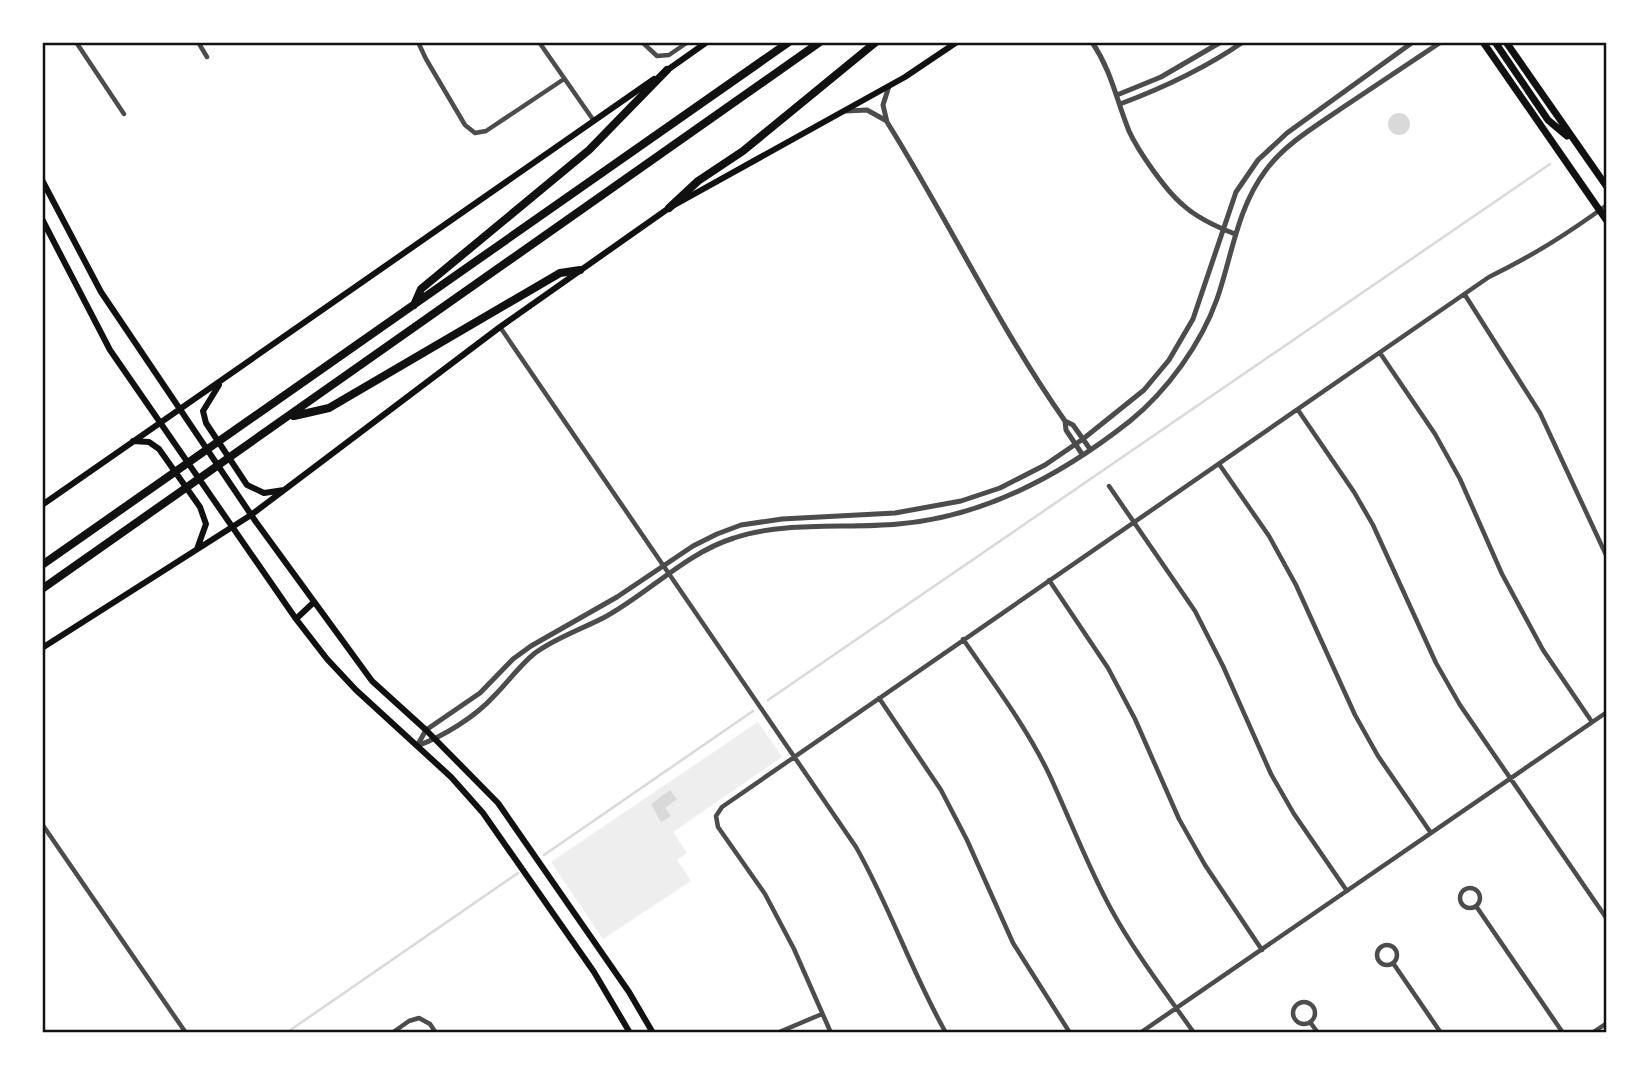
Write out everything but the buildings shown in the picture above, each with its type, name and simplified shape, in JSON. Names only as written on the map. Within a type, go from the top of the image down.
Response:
[{"type":"highway","points":[[42,565],[789,42]]},
{"type":"highway","points":[[42,589],[820,42]]},
{"type":"highway","points":[[669,208],[698,181],[743,152],[876,42]]},
{"type":"highway","points":[[412,308],[421,289],[589,150],[667,70]]},
{"type":"highway","points":[[288,418],[329,408],[560,273],[580,270]]},
{"type":"main road","points":[[42,505],[707,42]]},
{"type":"main road","points":[[42,648],[233,528],[500,327],[669,208],[890,86],[957,42]]},
{"type":"main road","points":[[1483,42],[1607,221]]},
{"type":"main road","points":[[1495,42],[1548,120],[1578,146]]},
{"type":"main road","points":[[1506,42],[1607,187]]},
{"type":"main road","points":[[42,180],[101,292],[251,515],[372,681],[426,730],[498,803],[629,992],[653,1033]]},
{"type":"main road","points":[[42,219],[110,350],[296,619],[327,659],[356,690],[451,777],[483,813],[594,972],[631,1033]]},
{"type":"main road","points":[[222,380],[203,411],[206,423],[247,485],[264,494],[286,490]]},
{"type":"main road","points":[[133,441],[149,442],[159,449],[200,507],[206,524],[197,549]]},
{"type":"main road","points":[[296,619],[314,602]]},
{"type":"main road","points":[[483,813],[498,803]]},
{"type":"main road","points":[[545,902],[559,891]]},
{"type":"street","points":[[76,42],[124,114]]},
{"type":"street","points":[[198,42],[207,57]]},
{"type":"street","points":[[418,42],[465,125],[475,133],[486,131],[564,79]]},
{"type":"street","points":[[539,42],[594,121]]},
{"type":"street","points":[[642,42],[657,56],[669,55],[688,42]]},
{"type":"street","points":[[1092,42],[1112,78],[1130,132],[1142,153],[1182,205],[1234,234]]},
{"type":"street","points":[[1117,95],[1161,77],[1222,42],[1229,52]]},
{"type":"street","points":[[1120,104],[1166,86],[1229,52],[1242,42]]},
{"type":"street","points":[[417,746],[426,730],[480,692],[531,646],[617,597],[693,545],[741,525],[782,519],[895,513],[961,501],[1000,488],[1045,465],[1083,439],[1144,390],[1169,360],[1193,320],[1236,192],[1258,160],[1273,144],[1413,42]]},
{"type":"street","points":[[417,746],[435,739],[493,698],[536,652],[569,632],[606,617],[702,552],[732,538],[761,531],[897,524],[960,513],[1036,484],[1090,449],[1155,398],[1184,361],[1217,300],[1234,234],[1255,187],[1267,168],[1305,133],[1441,42]]},
{"type":"street","points":[[890,86],[883,100],[887,122],[945,219],[1013,344],[1066,421],[1073,425],[1090,449]]},
{"type":"street","points":[[840,114],[858,109],[867,110],[887,122]]},
{"type":"street","points":[[831,1033],[765,894],[718,827],[716,816],[722,807],[1489,277],[1529,258],[1607,205]]},
{"type":"street","points":[[1465,295],[1540,413],[1607,557]]},
{"type":"street","points":[[500,327],[856,848],[873,878],[926,998],[946,1033]]},
{"type":"street","points":[[1380,353],[1428,424],[1460,479],[1502,574],[1537,640],[1592,722]]},
{"type":"street","points":[[1298,410],[1374,525],[1436,663],[1460,705],[1607,919]]},
{"type":"street","points":[[1066,421],[1066,430],[1082,454]]},
{"type":"street","points":[[1219,464],[1269,536],[1296,585],[1355,715],[1378,757],[1431,833]]},
{"type":"street","points":[[1109,486],[1195,611],[1223,666],[1271,774],[1294,814],[1347,891]]},
{"type":"street","points":[[1049,580],[1108,668],[1135,719],[1179,819],[1205,865],[1262,950]]},
{"type":"street","points":[[963,639],[1013,711],[1048,772],[1112,911],[1194,1033]]},
{"type":"street","points":[[879,698],[941,790],[967,840],[1013,943],[1070,1033]]},
{"type":"street","points":[[1140,1033],[1607,712]]},
{"type":"street","points":[[42,824],[186,1033]]},
{"type":"street","points":[[1471,887],[1478,892],[1480,899],[1476,906],[1468,908],[1462,904],[1460,896],[1464,889],[1471,887]]},
{"type":"street","points":[[1476,906],[1563,1033]]},
{"type":"street","points":[[1388,944],[1395,948],[1397,957],[1393,963],[1385,965],[1378,961],[1376,953],[1380,946],[1388,944]]},
{"type":"street","points":[[1393,963],[1441,1033]]},
{"type":"street","points":[[1306,1002],[1313,1006],[1315,1015],[1310,1022],[1302,1024],[1295,1019],[1293,1011],[1297,1003],[1306,1002]]},
{"type":"street","points":[[777,1033],[822,1014]]},
{"type":"street","points":[[392,1033],[409,1021],[419,1018],[430,1024],[436,1033]]},
{"type":"street","points":[[1310,1022],[1318,1033]]},
{"type":"street","points":[[1592,1033],[1607,1023]]},
{"type":"shaded area","points":[[1395,113],[1403,113],[1410,120],[1410,128],[1403,135],[1395,135],[1388,128],[1388,120]]},
{"type":"shaded area","points":[[758,722],[782,757],[673,832],[687,853],[677,860],[691,881],[603,939],[551,862]]},
{"type":"shaded area","points":[[670,790],[677,799],[665,808],[671,816],[661,822],[651,804]]},
{"type":"waterway","points":[[768,700],[1550,164]]},
{"type":"waterway","points":[[544,855],[753,711]]},
{"type":"waterway","points":[[286,1033],[518,873]]}]
